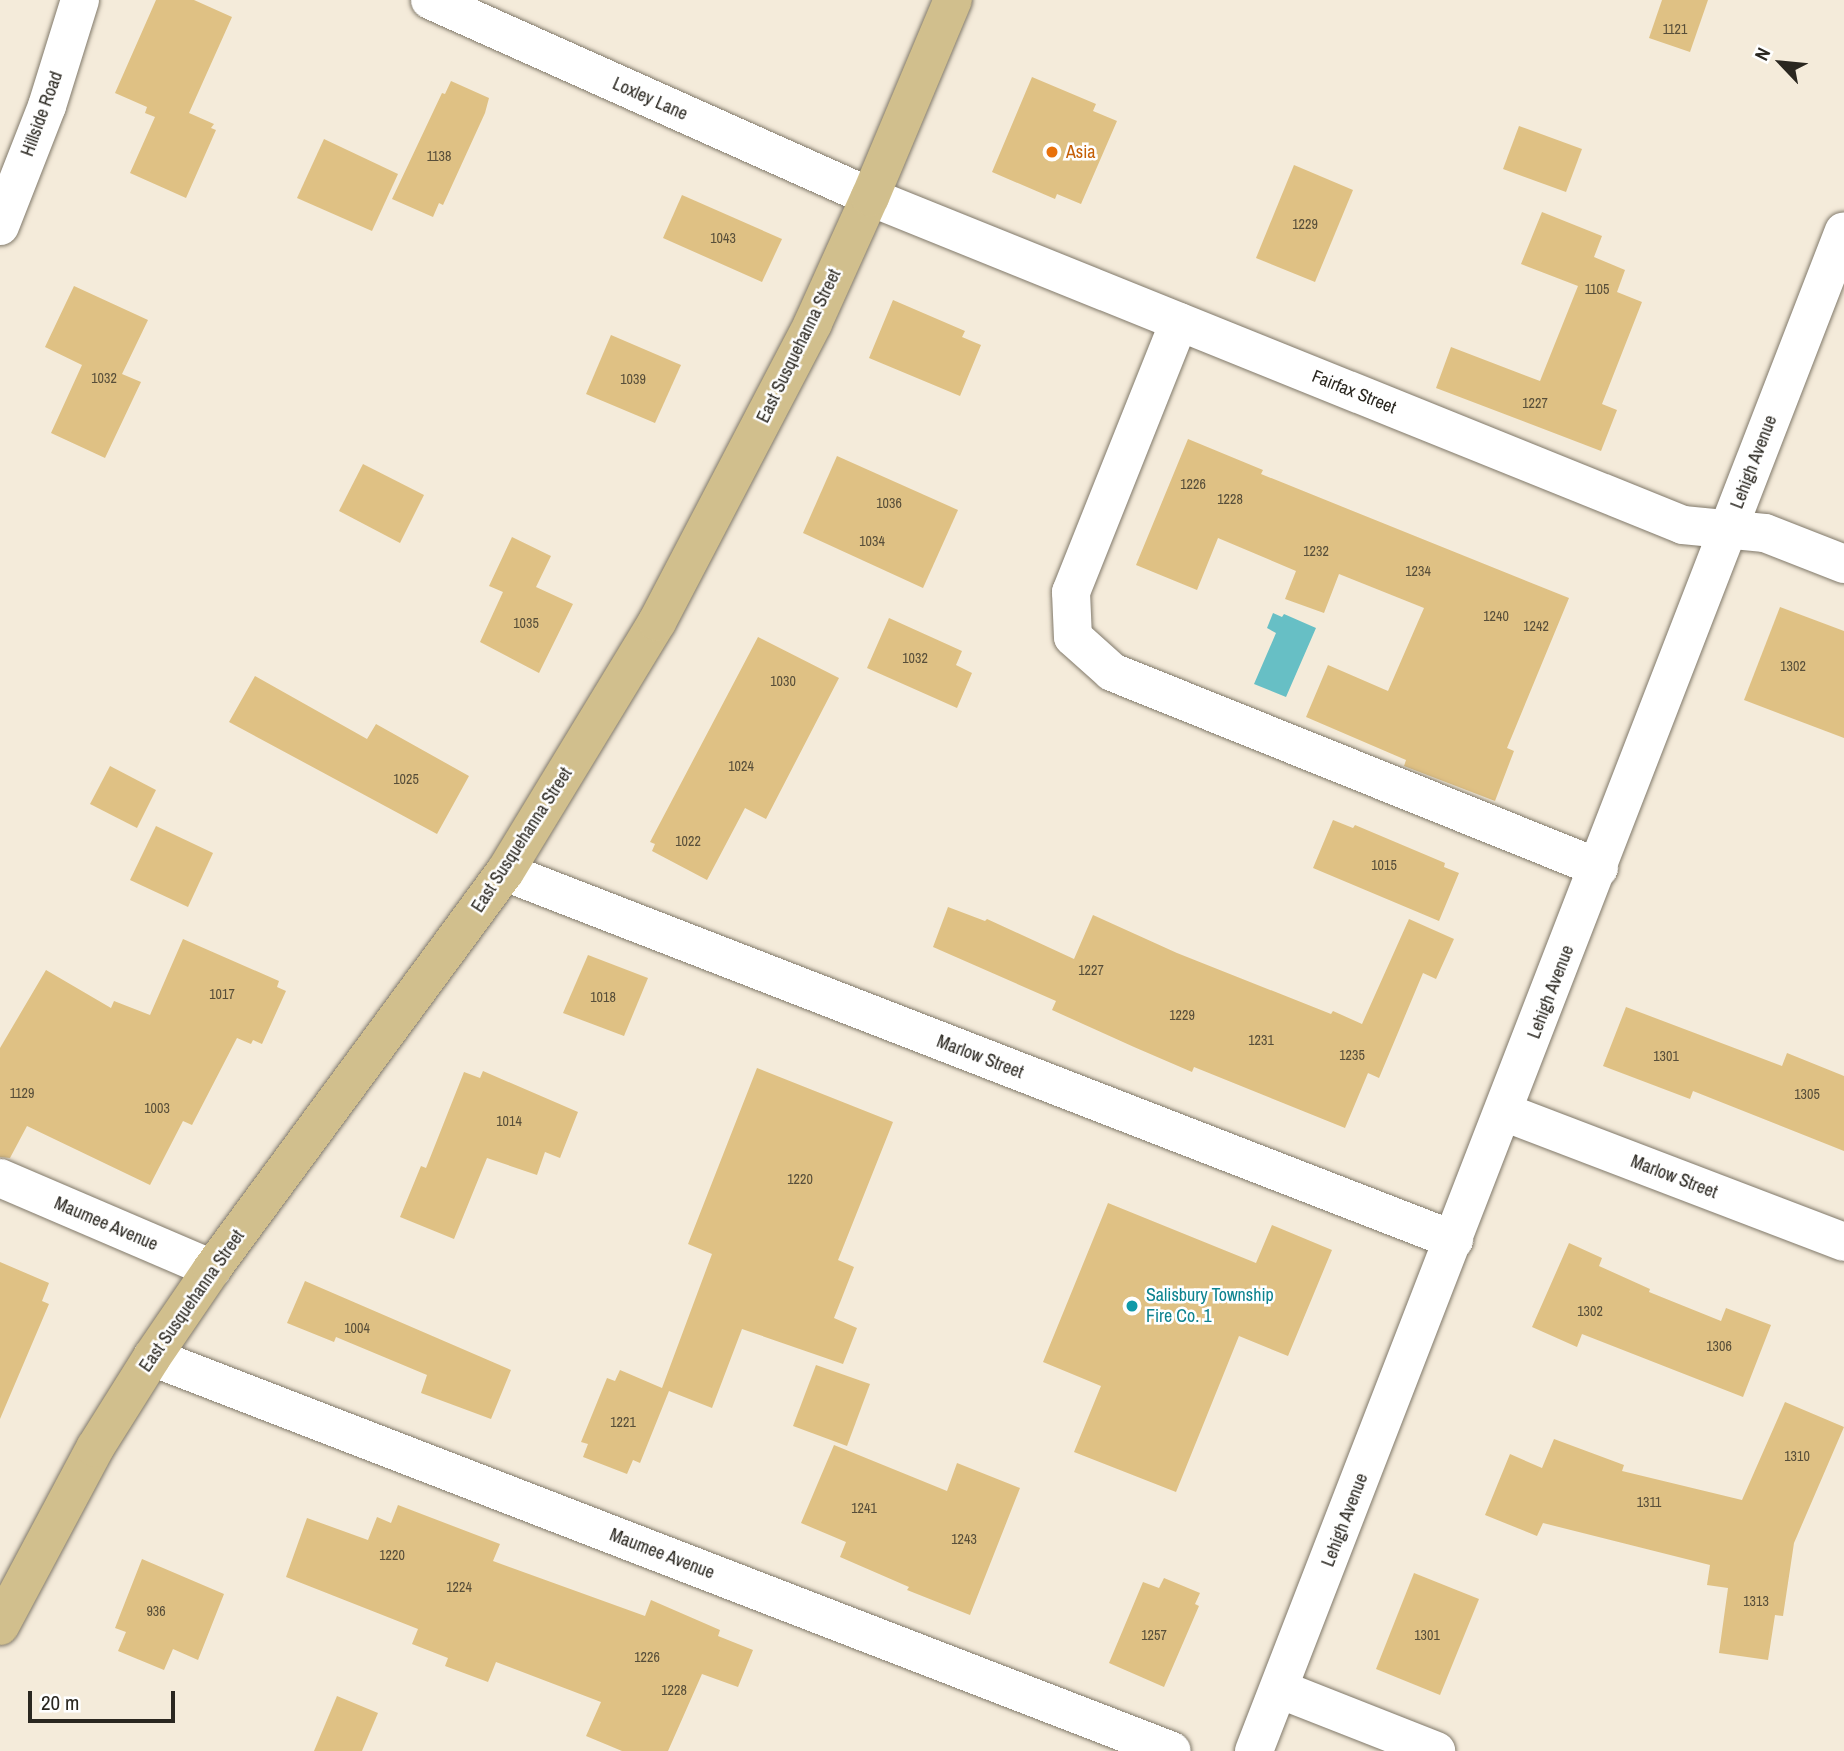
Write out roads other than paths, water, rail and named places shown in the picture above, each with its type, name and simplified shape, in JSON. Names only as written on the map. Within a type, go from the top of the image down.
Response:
[{"type":"main road","name":"East Susquehanna Street","points":[[0,1626],[95,1448],[152,1357],[212,1269],[505,872],[657,622],[813,323],[870,197],[953,0]]},
{"type":"street","name":"Hillside Road","points":[[0,226],[47,106],[80,0]]},
{"type":"street","name":"Loxley Lane","points":[[430,0],[870,197]]},
{"type":"street","name":"Fairfax Street","points":[[870,197],[1683,525],[1765,533],[1844,564]]},
{"type":"street","name":"Lehigh Avenue","points":[[1254,1751],[1844,231]]},
{"type":"street","points":[[1179,322],[1071,592],[1073,637],[1112,672],[1599,867]]},
{"type":"street","name":"Marlow Street","points":[[505,872],[1454,1240]]},
{"type":"street","name":"Marlow Street","points":[[1504,1112],[1844,1242]]},
{"type":"street","name":"Maumee Avenue","points":[[0,1178],[212,1269]]},
{"type":"street","name":"Maumee Avenue","points":[[152,1357],[1172,1751]]},
{"type":"street","points":[[1279,1689],[1436,1751]]},
{"type":"water","points":[[1273,613],[1282,617],[1284,614],[1316,628],[1286,697],[1254,684],[1276,633],[1267,628]]},
{"type":"place","name":"Asia","points":[[1052,152]]},
{"type":"place","name":"Salisbury Township Fire Co. 1","points":[[1132,1306]]}]
